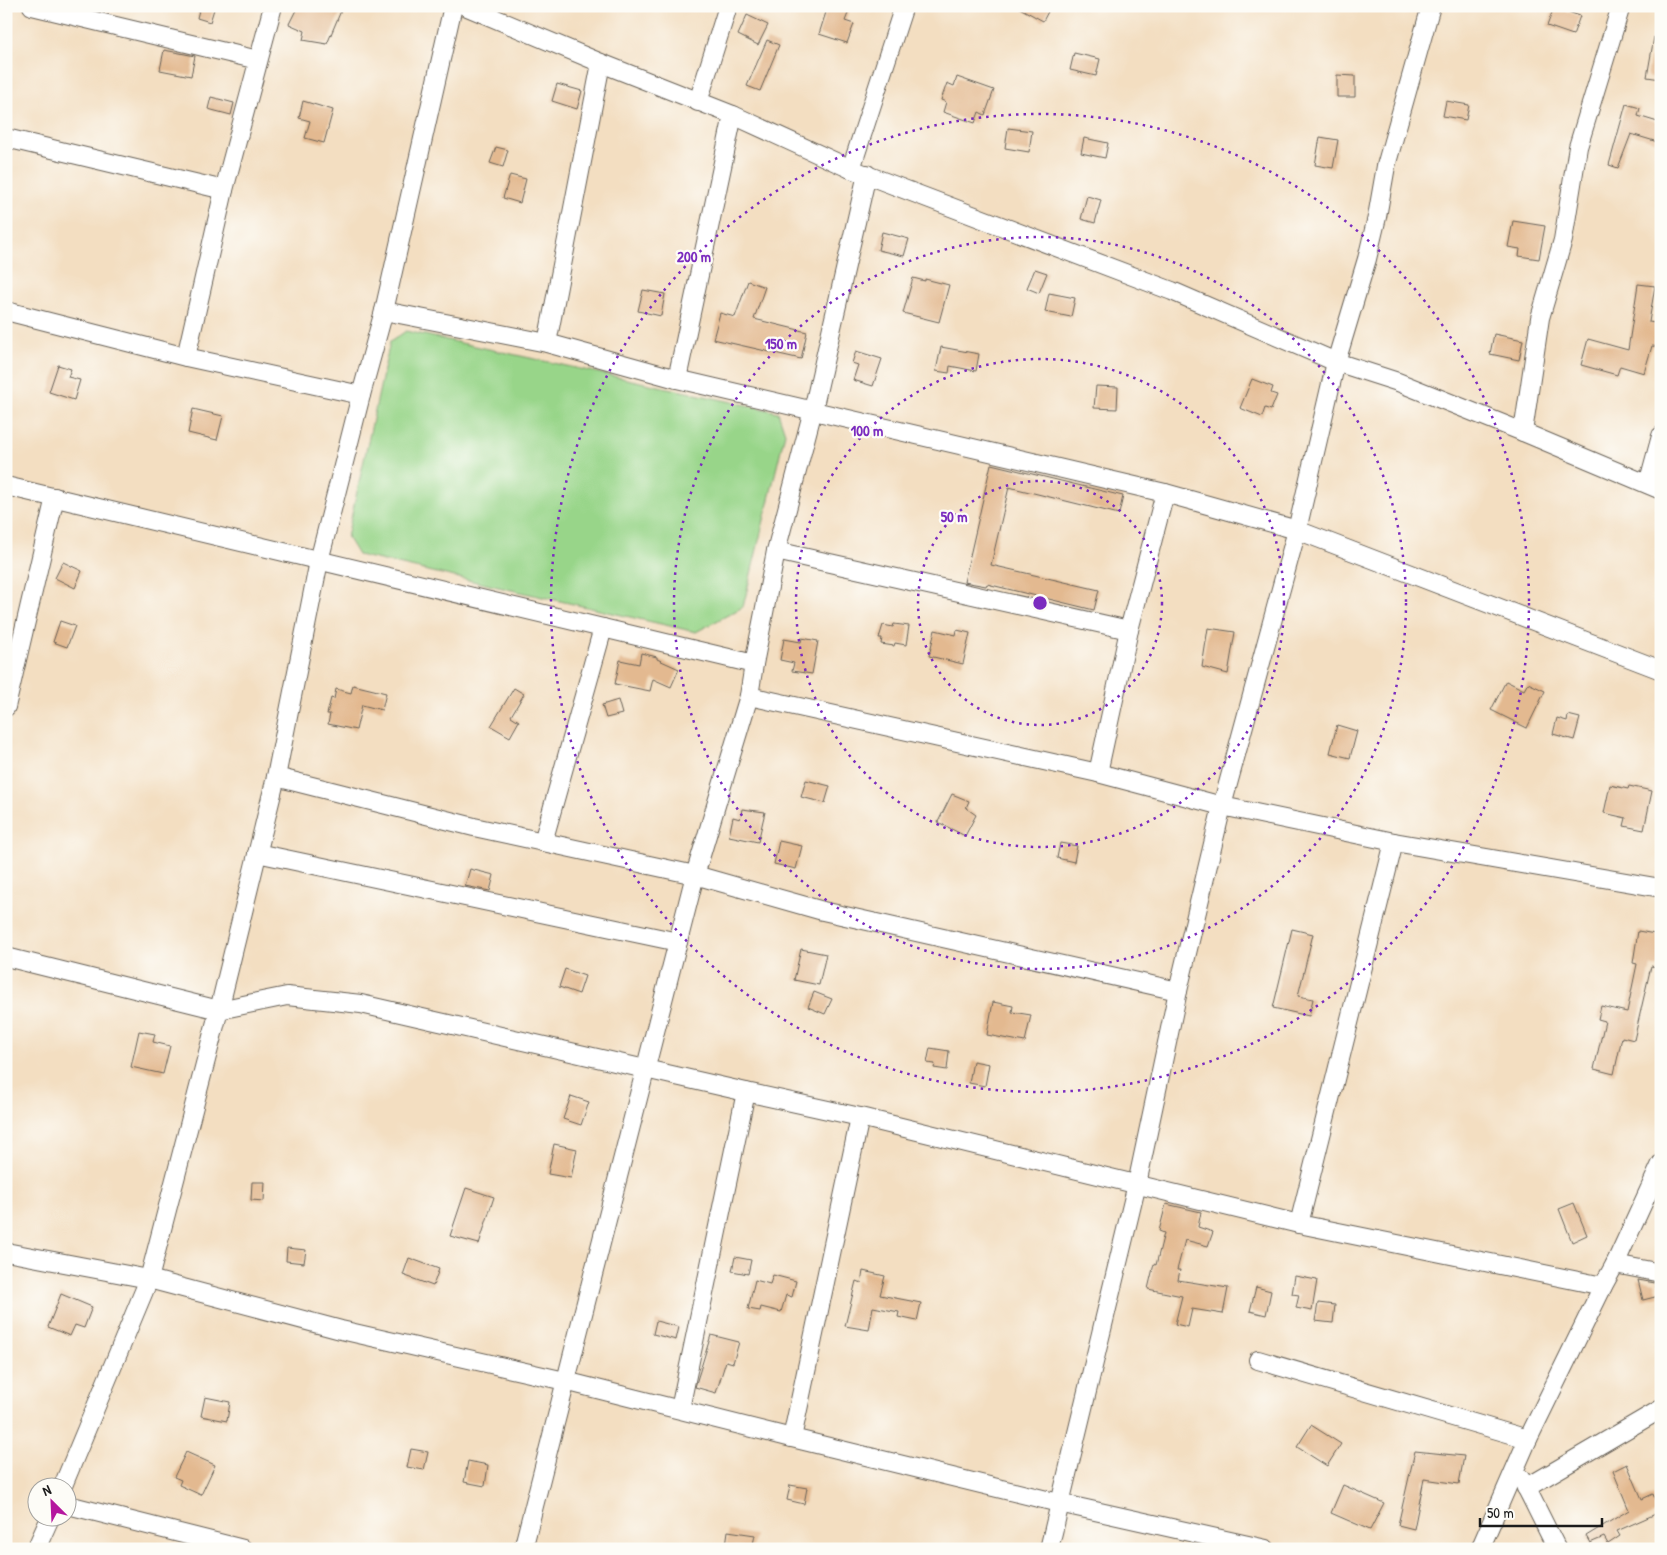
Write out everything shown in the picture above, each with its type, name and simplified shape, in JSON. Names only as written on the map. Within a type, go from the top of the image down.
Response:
[{"type":"street","points":[[32,6],[258,60]]},
{"type":"street","points":[[186,357],[224,190],[273,6]]},
{"type":"street","points":[[66,1478],[148,1279],[219,1010],[276,778],[319,561],[384,311],[453,6]]},
{"type":"street","points":[[698,102],[728,6]]},
{"type":"street","points":[[523,1549],[695,875],[750,696],[754,664],[776,551],[813,410],[859,171],[904,6]]},
{"type":"street","points":[[1049,1549],[1137,1184],[1178,991],[1222,806],[1296,530],[1336,362],[1367,260],[1386,166],[1431,6]]},
{"type":"street","points":[[1523,432],[1540,318],[1563,240],[1578,147],[1621,6]]},
{"type":"street","points":[[477,8],[601,63],[733,115],[859,171],[1172,291],[1336,362],[1398,382],[1654,487],[1661,436]]},
{"type":"street","points":[[547,343],[601,63]]},
{"type":"street","points":[[677,379],[733,115]]},
{"type":"street","points":[[6,138],[224,190]]},
{"type":"street","points":[[6,311],[186,357],[361,395]]},
{"type":"street","points":[[384,311],[547,343],[677,379],[1165,493],[1296,530],[1661,670]]},
{"type":"street","points":[[6,486],[754,664]]},
{"type":"street","points":[[1098,774],[1129,630],[1165,493]]},
{"type":"street","points":[[6,707],[12,656],[55,497]]},
{"type":"street","points":[[776,551],[1129,630]]},
{"type":"street","points":[[544,842],[603,628]]},
{"type":"street","points":[[750,696],[1098,774],[1222,806],[1394,842],[1661,888]]},
{"type":"street","points":[[276,778],[464,825],[695,875],[823,911],[1178,991]]},
{"type":"street","points":[[1299,1224],[1394,842]]},
{"type":"street","points":[[257,853],[678,942]]},
{"type":"street","points":[[6,957],[219,1010],[286,996],[361,1004],[860,1117],[1299,1224],[1603,1286]]},
{"type":"street","points":[[680,1409],[746,1092]]},
{"type":"street","points":[[792,1438],[860,1117]]},
{"type":"street","points":[[1480,1549],[1528,1439],[1615,1264],[1661,1164]]},
{"type":"street","points":[[6,1252],[148,1279],[341,1330],[565,1381],[1059,1503],[1266,1549]]},
{"type":"street","points":[[1615,1264],[1661,1273]]},
{"type":"street","points":[[1258,1360],[1528,1439]]},
{"type":"street","points":[[1526,1488],[1661,1409]]},
{"type":"street","points":[[1516,1467],[1557,1549]]},
{"type":"street","points":[[78,1508],[243,1549]]},
{"type":"street","points":[[36,1549],[45,1528]]},
{"type":"green space","points":[[406,331],[778,412],[785,433],[743,607],[696,632],[358,555],[347,537],[390,342]]},
{"type":"building","points":[[200,6],[215,6],[210,22],[197,18]]},
{"type":"building","points":[[298,6],[343,6],[327,44],[303,40],[305,31],[289,24]]},
{"type":"building","points":[[828,6],[851,6],[845,21],[854,24],[847,43],[819,34]]},
{"type":"building","points":[[1016,6],[1051,6],[1043,21]]},
{"type":"building","points":[[1554,7],[1580,16],[1573,35],[1547,26]]},
{"type":"building","points":[[747,15],[768,25],[758,45],[738,35]]},
{"type":"building","points":[[1654,37],[1661,38],[1661,79],[1647,77]]},
{"type":"building","points":[[767,40],[779,45],[760,91],[747,86]]},
{"type":"building","points":[[164,50],[195,56],[191,76],[160,70]]},
{"type":"building","points":[[1074,53],[1100,59],[1096,76],[1070,70]]},
{"type":"building","points":[[1337,75],[1355,76],[1355,97],[1337,97]]},
{"type":"building","points":[[957,77],[994,90],[985,115],[979,112],[975,123],[943,112],[946,102],[941,100],[947,83],[954,86]]},
{"type":"building","points":[[557,84],[582,91],[577,109],[552,101]]},
{"type":"building","points":[[211,97],[234,103],[231,115],[208,109]]},
{"type":"building","points":[[303,101],[333,110],[324,143],[305,138],[310,121],[299,118]]},
{"type":"building","points":[[1446,101],[1469,105],[1466,120],[1443,116]]},
{"type":"building","points":[[1626,104],[1640,108],[1638,116],[1661,123],[1661,143],[1631,134],[1618,168],[1609,165]]},
{"type":"building","points":[[1008,128],[1032,131],[1029,152],[1005,148]]},
{"type":"building","points":[[1320,137],[1338,140],[1333,168],[1315,165]]},
{"type":"building","points":[[1084,138],[1108,143],[1105,158],[1081,153]]},
{"type":"building","points":[[496,147],[508,150],[503,167],[490,163]]},
{"type":"building","points":[[510,175],[526,179],[520,203],[503,198]]},
{"type":"building","points":[[1087,196],[1101,200],[1095,223],[1081,219]]},
{"type":"building","points":[[1513,221],[1545,226],[1539,259],[1519,256],[1520,249],[1508,247]]},
{"type":"building","points":[[882,232],[909,239],[904,256],[878,250]]},
{"type":"building","points":[[1035,269],[1047,273],[1039,293],[1027,288]]},
{"type":"building","points":[[913,278],[949,285],[939,322],[903,313]]},
{"type":"building","points":[[748,281],[765,287],[754,319],[807,332],[801,359],[713,339],[720,313],[735,317]]},
{"type":"building","points":[[1638,284],[1655,286],[1649,322],[1661,324],[1661,347],[1652,346],[1644,373],[1620,366],[1617,375],[1581,365],[1588,339],[1628,350]]},
{"type":"building","points":[[643,290],[665,294],[661,316],[638,311]]},
{"type":"building","points":[[1049,293],[1075,298],[1071,317],[1045,312]]},
{"type":"building","points":[[1494,334],[1523,340],[1519,360],[1490,354]]},
{"type":"building","points":[[941,347],[979,354],[976,371],[950,366],[949,373],[936,371]]},
{"type":"building","points":[[856,351],[882,359],[873,386],[853,380],[858,365],[852,363]]},
{"type":"building","points":[[58,365],[71,369],[68,377],[80,380],[74,400],[49,392]]},
{"type":"building","points":[[1252,379],[1273,387],[1271,393],[1277,395],[1271,410],[1265,408],[1262,417],[1240,408]]},
{"type":"building","points":[[1096,386],[1118,387],[1117,409],[1094,408]]},
{"type":"building","points":[[193,409],[223,416],[217,440],[188,433]]},
{"type":"building","points":[[991,464],[1123,496],[1119,514],[1009,487],[991,565],[1099,590],[1094,610],[987,584],[986,586],[964,582]]},
{"type":"building","points":[[63,562],[82,571],[75,588],[55,578]]},
{"type":"building","points":[[60,621],[75,626],[67,647],[53,642]]},
{"type":"building","points":[[894,624],[909,626],[906,645],[895,643],[894,646],[881,644],[882,638],[879,638],[883,625],[893,627]]},
{"type":"building","points":[[1208,628],[1235,632],[1228,674],[1202,667]]},
{"type":"building","points":[[935,630],[956,635],[957,630],[970,633],[963,664],[929,656]]},
{"type":"building","points":[[802,638],[818,641],[812,674],[792,671],[794,663],[780,660],[784,639],[801,642]]},
{"type":"building","points":[[641,653],[657,657],[657,659],[679,669],[671,687],[653,679],[650,691],[615,684],[620,660],[639,664]]},
{"type":"building","points":[[1506,681],[1524,690],[1528,683],[1545,691],[1527,728],[1491,710]]},
{"type":"building","points":[[353,685],[386,693],[382,710],[362,705],[356,730],[328,724],[330,714],[327,714],[331,698],[334,699],[336,689],[351,693]]},
{"type":"building","points":[[514,688],[524,694],[511,716],[519,721],[510,737],[491,726]]},
{"type":"building","points":[[618,700],[622,714],[606,718],[602,705]]},
{"type":"building","points":[[1568,715],[1580,718],[1574,740],[1553,734],[1557,718],[1567,721]]},
{"type":"building","points":[[1337,725],[1357,731],[1350,758],[1330,753]]},
{"type":"building","points":[[806,780],[830,786],[825,803],[801,797]]},
{"type":"building","points":[[1610,785],[1628,789],[1629,786],[1652,791],[1644,830],[1624,826],[1626,818],[1604,813]]},
{"type":"building","points":[[952,794],[969,801],[966,808],[976,815],[965,836],[938,822]]},
{"type":"building","points":[[742,809],[765,812],[758,842],[729,836],[733,817],[740,819]]},
{"type":"building","points":[[779,841],[802,846],[796,869],[774,864]]},
{"type":"building","points":[[1060,843],[1077,846],[1074,862],[1057,858]]},
{"type":"building","points":[[470,869],[494,875],[490,891],[465,886]]},
{"type":"building","points":[[1292,929],[1313,934],[1298,996],[1313,999],[1309,1016],[1273,1008]]},
{"type":"building","points":[[1638,931],[1661,935],[1661,968],[1651,966],[1634,1040],[1622,1037],[1614,1074],[1594,1069],[1605,1021],[1598,1019],[1601,1006],[1627,1012],[1637,964],[1633,963]]},
{"type":"building","points":[[801,949],[826,954],[819,985],[794,980]]},
{"type":"building","points":[[565,969],[585,976],[579,994],[559,987]]},
{"type":"building","points":[[814,992],[832,999],[825,1014],[808,1007]]},
{"type":"building","points":[[993,1002],[1013,1006],[1012,1012],[1031,1015],[1025,1042],[987,1035]]},
{"type":"building","points":[[139,1031],[155,1034],[153,1042],[170,1046],[163,1074],[131,1067]]},
{"type":"building","points":[[930,1048],[949,1051],[947,1070],[934,1068],[935,1064],[927,1063]]},
{"type":"building","points":[[973,1061],[989,1064],[985,1086],[969,1083]]},
{"type":"building","points":[[571,1096],[589,1102],[581,1125],[563,1119]]},
{"type":"building","points":[[554,1144],[577,1149],[571,1178],[548,1174]]},
{"type":"building","points":[[252,1182],[265,1182],[264,1201],[251,1200]]},
{"type":"building","points":[[466,1188],[494,1197],[479,1244],[450,1236]]},
{"type":"building","points":[[1574,1203],[1587,1235],[1572,1242],[1559,1209]]},
{"type":"building","points":[[1166,1204],[1201,1212],[1198,1227],[1213,1232],[1208,1246],[1185,1240],[1177,1270],[1180,1270],[1178,1280],[1228,1288],[1223,1314],[1192,1309],[1188,1327],[1175,1324],[1182,1296],[1148,1289],[1164,1233],[1159,1231]]},
{"type":"building","points":[[287,1248],[306,1250],[304,1263],[286,1261]]},
{"type":"building","points":[[735,1257],[751,1260],[748,1274],[732,1271]]},
{"type":"building","points":[[409,1258],[439,1269],[433,1286],[403,1275]]},
{"type":"building","points":[[863,1271],[885,1276],[880,1295],[921,1303],[917,1321],[898,1317],[899,1312],[873,1307],[869,1330],[845,1326],[856,1281],[861,1283]]},
{"type":"building","points":[[773,1275],[796,1281],[792,1297],[786,1295],[781,1312],[761,1307],[760,1311],[748,1309],[755,1280],[770,1284]]},
{"type":"building","points":[[1295,1276],[1317,1280],[1312,1311],[1296,1308],[1299,1295],[1292,1294]]},
{"type":"building","points":[[1638,1280],[1655,1283],[1659,1296],[1643,1300]]},
{"type":"building","points":[[1256,1287],[1271,1291],[1266,1315],[1250,1311]]},
{"type":"building","points":[[61,1294],[92,1307],[84,1328],[75,1325],[70,1336],[48,1327]]},
{"type":"building","points":[[1318,1303],[1335,1305],[1333,1323],[1315,1321]]},
{"type":"building","points":[[656,1321],[679,1327],[676,1340],[653,1334]]},
{"type":"building","points":[[711,1335],[739,1342],[733,1363],[726,1361],[716,1393],[695,1387]]},
{"type":"building","points":[[205,1397],[230,1402],[227,1421],[201,1416]]},
{"type":"building","points":[[1311,1425],[1341,1444],[1327,1466],[1297,1447]]},
{"type":"building","points":[[411,1449],[428,1452],[424,1470],[407,1467]]},
{"type":"building","points":[[1415,1451],[1464,1456],[1459,1484],[1424,1479],[1414,1529],[1398,1525]]},
{"type":"building","points":[[186,1452],[215,1465],[201,1495],[179,1485],[181,1480],[174,1477]]},
{"type":"building","points":[[468,1461],[488,1465],[485,1486],[464,1482]]},
{"type":"building","points":[[1627,1464],[1642,1499],[1653,1494],[1660,1512],[1617,1531],[1620,1536],[1608,1544],[1604,1537],[1590,1543],[1586,1536],[1629,1510],[1613,1471]]},
{"type":"building","points":[[790,1485],[807,1488],[804,1504],[787,1500]]},
{"type":"building","points":[[1343,1485],[1384,1503],[1370,1530],[1331,1513]]},
{"type":"building","points":[[728,1531],[755,1535],[752,1549],[726,1545]]}]
